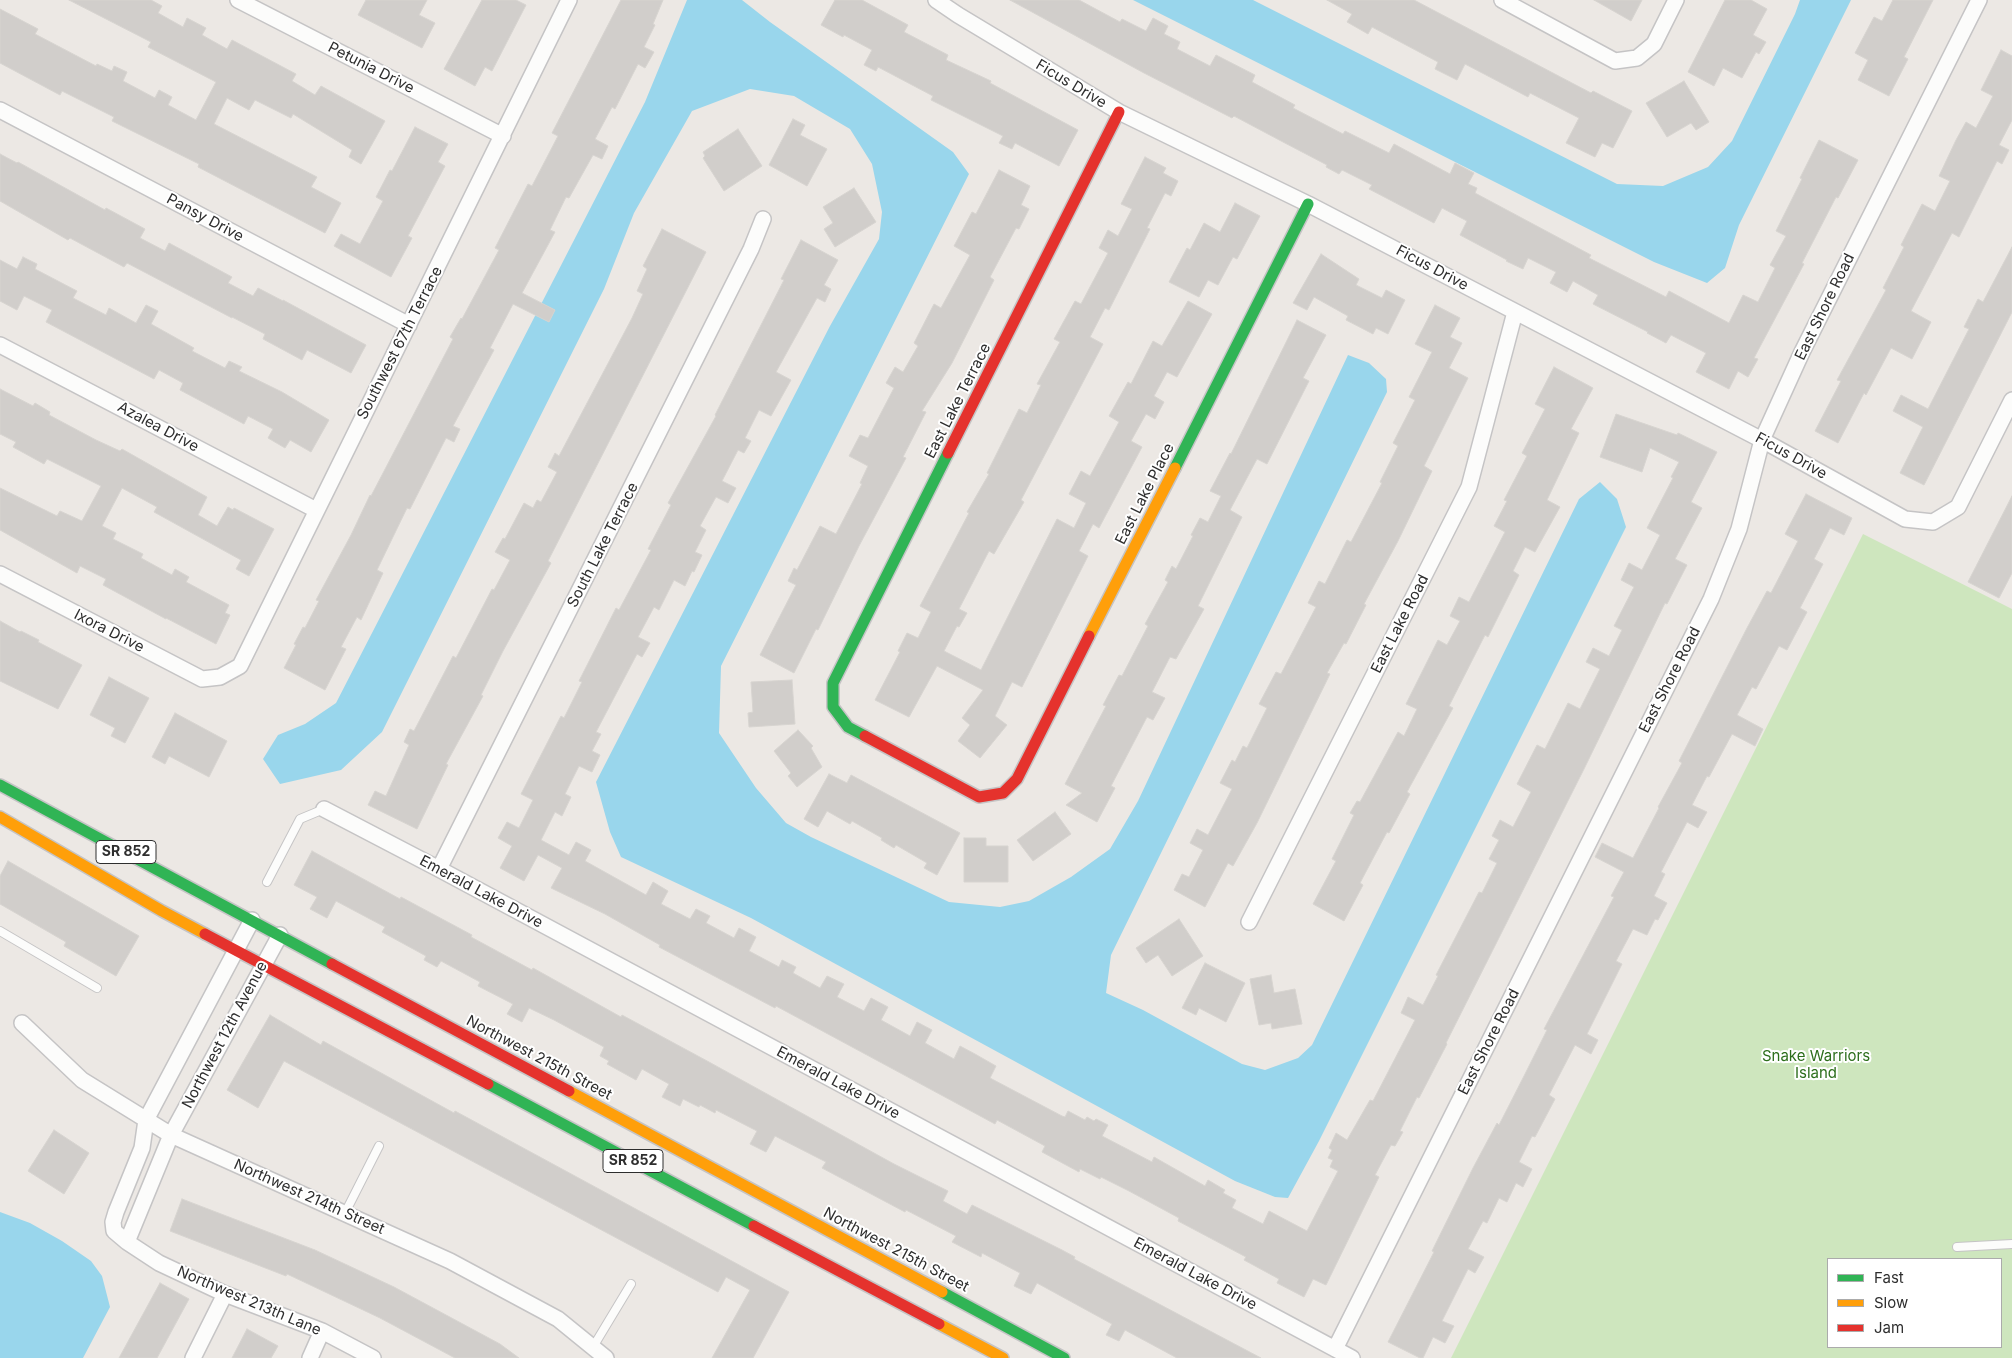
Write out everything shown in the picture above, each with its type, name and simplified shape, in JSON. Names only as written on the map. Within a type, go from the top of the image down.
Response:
[{"type":"main road","name":"East Lake Terrace","points":[[1003,793],[978,796],[848,728],[833,707],[833,682],[1120,112]]},
{"type":"main road","name":"East Lake Place","points":[[1003,793],[1017,779],[1308,204]]},
{"type":"main road","name":"Northwest 215th Street","points":[[0,785],[1064,1358]]},
{"type":"main road","name":"SR 852","points":[[0,817],[162,911],[1003,1358]]},
{"type":"street","name":"Petunia Drive","points":[[238,0],[503,136]]},
{"type":"street","name":"Southwest 67th Terrace","points":[[220,677],[240,666],[570,0]]},
{"type":"street","name":"Ficus Drive","points":[[936,0],[958,16],[1120,112],[1308,204],[1762,440],[1905,519],[1933,522],[1958,507],[2012,400]]},
{"type":"street","points":[[1502,0],[1615,61],[1636,58],[1654,44],[1676,0]]},
{"type":"street","name":"East Shore Road","points":[[1335,1349],[1711,599],[1739,529],[1762,440],[1802,352],[1979,0]]},
{"type":"street","name":"Pansy Drive","points":[[0,110],[409,325]]},
{"type":"street","name":"South Lake Terrace","points":[[439,869],[747,258],[763,219]]},
{"type":"street","name":"East Lake Road","points":[[1249,922],[1469,487],[1515,312]]},
{"type":"street","name":"Azalea Drive","points":[[0,345],[316,510]]},
{"type":"street","name":"Ixora Drive","points":[[0,574],[202,679],[220,677]]},
{"type":"street","name":"Emerald Lake Drive","points":[[324,809],[1352,1358]]},
{"type":"street","name":"Northwest 12th Avenue","points":[[146,1120],[252,920]]},
{"type":"street","name":"Northwest 12th Avenue","points":[[171,1135],[280,935]]},
{"type":"street","name":"Northwest 214th Street","points":[[22,1023],[82,1080],[171,1135],[450,1261],[558,1319],[606,1358]]},
{"type":"street","name":"Northwest 213th Lane","points":[[146,1120],[142,1148],[113,1222],[114,1231],[159,1263],[225,1294],[322,1331],[373,1358]]},
{"type":"street","points":[[127,1242],[171,1135]]},
{"type":"street","points":[[193,1358],[225,1294]]},
{"type":"street","points":[[310,1358],[322,1331]]},
{"type":"lane","points":[[266,882],[300,818],[324,809]]},
{"type":"lane","points":[[0,931],[96,988]]},
{"type":"lane","points":[[345,1213],[379,1146]]},
{"type":"lane","points":[[1957,1247],[2012,1244]]},
{"type":"lane","points":[[593,1347],[632,1284]]},
{"type":"green space","name":"Snake Warriors Island","points":[[1863,534],[2012,609],[2012,1358],[1451,1358]]},
{"type":"water","points":[[687,0],[742,0],[953,152],[969,174],[721,666],[719,733],[756,788],[786,823],[811,837],[949,902],[1000,907],[1029,901],[1071,877],[1110,849],[1138,801],[1348,355],[1369,363],[1386,379],[1387,392],[1111,955],[1106,993],[1143,1010],[1242,1064],[1265,1070],[1298,1058],[1312,1045],[1579,499],[1600,482],[1617,499],[1626,527],[1319,1141],[1288,1198],[1275,1197],[1235,1181],[751,918],[621,857],[610,832],[596,782],[830,326],[879,239],[882,212],[872,164],[850,129],[794,96],[750,89],[692,111],[634,213],[604,289],[382,732],[341,770],[280,784],[263,759],[278,735],[305,724],[336,703],[645,102]]},
{"type":"water","points":[[1133,0],[1253,0],[1617,184],[1663,186],[1708,167],[1732,141],[1795,14],[1800,0],[1851,0],[1739,225],[1725,268],[1707,283],[1654,262]]},
{"type":"water","points":[[0,1212],[30,1223],[62,1241],[91,1261],[102,1276],[110,1307],[83,1358],[0,1358]]},
{"type":"building","points":[[69,0],[151,0],[162,6],[158,13],[183,27],[187,18],[206,28],[202,35],[227,49],[232,40],[296,74],[292,81],[315,95],[321,86],[385,121],[361,164],[349,157],[352,150],[293,114],[291,118],[255,100],[249,110],[227,98],[214,124],[317,177],[311,187],[341,203],[325,233],[198,167],[199,164],[112,121],[114,117],[62,91],[60,95],[0,63],[0,9],[38,29],[35,34],[96,66],[97,64],[112,71],[114,66],[127,72],[123,81],[155,98],[159,90],[172,97],[168,105],[196,120],[216,82],[148,47],[151,42]]},
{"type":"building","points":[[366,0],[427,0],[419,15],[435,23],[422,48],[358,15]]},
{"type":"building","points":[[482,0],[516,0],[526,5],[492,71],[485,67],[475,86],[444,69]]},
{"type":"building","points":[[621,0],[663,0],[653,24],[655,25],[644,47],[654,52],[645,68],[638,64],[615,109],[612,107],[595,139],[608,146],[602,159],[593,155],[569,198],[566,197],[550,230],[555,232],[522,293],[555,310],[549,322],[513,304],[490,348],[494,350],[453,426],[460,429],[454,442],[446,438],[410,509],[407,508],[377,570],[383,573],[361,620],[357,617],[341,647],[346,649],[325,690],[284,668],[296,645],[294,644],[303,627],[305,628],[319,601],[316,600],[453,339],[450,337],[462,319],[499,250],[495,248],[528,184],[532,186],[558,136],[552,133]]},
{"type":"building","points":[[835,0],[862,0],[908,25],[904,32],[948,55],[946,60],[991,81],[990,83],[1078,130],[1059,166],[1015,143],[1012,149],[999,143],[1003,136],[931,100],[933,96],[878,67],[876,71],[864,65],[872,50],[821,25]]},
{"type":"building","points":[[1010,0],[1079,0],[1120,22],[1122,19],[1146,31],[1153,18],[1168,26],[1164,34],[1180,42],[1177,49],[1210,66],[1216,55],[1255,75],[1252,82],[1295,105],[1293,108],[1343,134],[1345,131],[1389,153],[1394,144],[1450,174],[1455,163],[1474,173],[1468,184],[1477,188],[1475,193],[1591,255],[1589,258],[1666,297],[1669,291],[1729,323],[1743,295],[1758,302],[1775,268],[1770,265],[1786,236],[1776,231],[1819,140],[1858,160],[1838,198],[1836,197],[1802,263],[1804,264],[1754,358],[1758,359],[1748,377],[1738,371],[1729,389],[1696,372],[1706,353],[1671,335],[1666,343],[1593,304],[1598,295],[1573,281],[1567,292],[1550,283],[1556,272],[1528,258],[1523,269],[1506,261],[1460,235],[1467,221],[1442,208],[1434,223],[1369,189],[1372,185],[1342,170],[1339,174],[1326,167],[1327,165],[1234,116],[1232,118],[1144,73]]},
{"type":"building","points":[[1327,0],[1414,0],[1591,93],[1593,91],[1632,111],[1613,148],[1602,143],[1595,157],[1566,143],[1579,118],[1530,93],[1528,97],[1465,64],[1457,80],[1435,69],[1438,62],[1372,27],[1368,34],[1347,22],[1352,14]]},
{"type":"building","points":[[1594,0],[1642,0],[1631,21]]},
{"type":"building","points":[[1725,0],[1751,0],[1767,9],[1753,35],[1766,42],[1759,54],[1756,52],[1742,78],[1723,68],[1714,86],[1688,72]]},
{"type":"building","points":[[1893,0],[1933,0],[1904,57],[1908,59],[1889,96],[1858,80],[1868,60],[1855,53],[1874,17],[1882,21]]},
{"type":"building","points":[[2001,50],[2012,56],[2012,120],[1999,145],[2009,150],[2002,164],[1997,161],[1959,237],[1952,233],[1911,311],[1931,322],[1912,359],[1891,348],[1866,395],[1864,393],[1838,443],[1815,431],[1841,381],[1837,380],[1886,290],[1883,288],[1904,247],[1901,245],[1922,204],[1935,211],[1950,181],[1939,176],[1956,140],[1966,122],[1976,128],[1993,96],[1981,90]]},
{"type":"building","points":[[1684,81],[1709,122],[1696,130],[1691,123],[1667,137],[1646,103]]},
{"type":"building","points":[[793,119],[805,125],[800,135],[827,149],[807,186],[769,165]]},
{"type":"building","points":[[415,127],[448,144],[438,162],[445,166],[408,236],[412,238],[391,277],[334,246],[341,234],[360,244],[383,201],[376,197]]},
{"type":"building","points":[[738,129],[762,166],[724,191],[703,158],[705,156],[703,152]]},
{"type":"building","points":[[0,154],[105,210],[106,208],[145,229],[140,238],[165,251],[169,243],[232,277],[228,283],[253,296],[258,288],[366,345],[351,373],[307,350],[302,360],[263,339],[265,334],[127,263],[124,267],[70,238],[68,240],[0,201]]},
{"type":"building","points":[[1145,157],[1166,168],[1163,173],[1178,181],[1171,196],[1165,193],[1147,228],[1150,229],[1109,310],[1105,308],[1090,337],[1103,344],[1021,500],[1024,502],[994,554],[989,551],[959,609],[967,613],[959,627],[957,626],[944,651],[981,670],[1057,519],[1074,528],[1086,503],[1069,494],[1081,471],[1090,476],[1119,422],[1109,416],[1128,382],[1131,384],[1153,341],[1162,346],[1188,301],[1212,314],[1177,377],[1167,372],[1154,396],[1164,402],[1155,419],[1146,414],[1131,441],[1142,447],[1099,528],[1093,524],[1079,551],[1088,556],[1022,687],[1012,682],[995,716],[1007,725],[980,758],[958,741],[970,725],[962,718],[983,690],[937,666],[909,717],[875,700],[900,652],[898,651],[907,633],[918,638],[931,612],[920,606],[969,513],[967,512],[989,474],[987,473],[1019,409],[1027,413],[1041,385],[1037,384],[1060,342],[1054,339],[1075,301],[1081,304],[1108,253],[1099,248],[1108,230],[1118,236],[1132,209],[1121,204]]},
{"type":"building","points":[[999,170],[1030,186],[1021,205],[1029,209],[1019,229],[1016,228],[990,277],[994,280],[952,363],[922,411],[926,412],[903,457],[906,458],[794,673],[760,655],[796,585],[788,581],[794,568],[797,570],[820,526],[836,534],[862,484],[860,483],[868,466],[849,456],[860,435],[868,438],[894,388],[886,383],[895,367],[903,372],[918,346],[914,343],[934,304],[941,308],[970,255],[954,246],[972,212],[976,214]]},
{"type":"building","points":[[854,188],[876,222],[835,247],[824,229],[833,223],[823,207]]},
{"type":"building","points":[[1235,203],[1260,216],[1237,259],[1233,257],[1218,285],[1208,280],[1199,297],[1169,282],[1187,248],[1190,250],[1204,223],[1220,232]]},
{"type":"building","points":[[662,229],[706,252],[548,561],[551,563],[503,651],[481,695],[483,696],[446,764],[448,765],[417,829],[368,805],[375,791],[386,796],[409,745],[404,742],[410,729],[414,731],[453,656],[456,658],[492,589],[494,590],[510,560],[495,552],[503,538],[505,539],[524,503],[533,508],[537,500],[541,502],[557,472],[548,467],[555,453],[559,456],[632,318],[643,294],[637,291],[647,269],[643,266]]},
{"type":"building","points":[[801,240],[838,260],[824,285],[831,289],[825,302],[817,298],[776,372],[791,380],[771,416],[759,410],[745,438],[751,441],[744,453],[738,450],[722,481],[736,488],[728,503],[716,497],[700,526],[706,530],[695,552],[702,555],[694,572],[692,571],[685,586],[674,580],[659,610],[654,607],[638,637],[650,643],[642,657],[637,654],[596,732],[601,734],[592,751],[600,755],[592,772],[579,766],[565,794],[571,797],[562,816],[555,812],[541,840],[569,855],[576,842],[591,850],[585,861],[646,895],[653,882],[668,891],[661,904],[690,919],[696,909],[710,916],[706,923],[734,938],[739,928],[756,937],[749,951],[779,967],[782,960],[796,967],[793,973],[820,988],[827,976],[844,984],[837,997],[864,1011],[871,998],[888,1007],[881,1020],[910,1036],[917,1022],[932,1030],[925,1043],[954,1059],[960,1046],[996,1066],[990,1078],[1062,1116],[1065,1117],[1068,1111],[1085,1120],[1087,1117],[1108,1125],[1102,1136],[1152,1162],[1154,1157],[1205,1186],[1208,1180],[1225,1190],[1223,1193],[1236,1200],[1232,1208],[1263,1224],[1269,1211],[1307,1231],[1338,1171],[1330,1167],[1333,1160],[1328,1158],[1332,1150],[1329,1148],[1336,1133],[1347,1140],[1370,1100],[1373,1101],[1415,1020],[1401,1013],[1408,997],[1423,1005],[1438,976],[1436,975],[1479,892],[1482,893],[1497,863],[1489,859],[1499,840],[1492,836],[1500,820],[1513,827],[1531,792],[1517,784],[1537,745],[1545,749],[1568,703],[1580,709],[1600,669],[1586,662],[1593,648],[1609,656],[1622,630],[1614,626],[1634,587],[1621,580],[1629,563],[1642,570],[1660,535],[1647,528],[1673,478],[1671,477],[1679,462],[1650,448],[1642,472],[1600,457],[1616,414],[1677,435],[1678,433],[1717,452],[1691,502],[1702,508],[1675,559],[1687,565],[1667,604],[1665,603],[1447,1044],[1400,1131],[1403,1132],[1395,1146],[1391,1145],[1375,1175],[1379,1177],[1326,1285],[1313,1279],[1304,1297],[1277,1283],[1279,1279],[1244,1260],[1246,1257],[1178,1221],[1179,1218],[1101,1177],[1100,1179],[1080,1169],[1079,1172],[1042,1152],[1045,1146],[997,1120],[995,1124],[776,1006],[775,1008],[659,947],[660,945],[605,914],[551,888],[562,868],[538,855],[524,881],[500,868],[512,846],[498,838],[507,822],[519,828],[533,800],[521,794],[561,716],[564,718],[582,682],[579,681],[616,608],[619,610],[651,550],[648,549],[671,505],[668,503],[716,416],[784,280],[781,279]]},
{"type":"building","points":[[2012,247],[2012,312],[1924,485],[1900,473],[1923,427],[1893,411],[1901,395],[1928,409],[1969,329],[1964,327],[1978,299],[1983,302]]},
{"type":"building","points":[[1321,254],[1359,279],[1356,285],[1382,298],[1386,290],[1405,300],[1388,334],[1376,328],[1373,334],[1346,320],[1348,316],[1314,297],[1307,310],[1293,303]]},
{"type":"building","points":[[23,257],[37,264],[35,269],[77,291],[73,298],[106,315],[109,308],[136,323],[146,305],[158,311],[151,324],[194,348],[192,351],[225,368],[229,361],[242,367],[239,371],[282,392],[329,420],[311,452],[290,440],[285,448],[268,438],[273,429],[248,416],[244,424],[180,390],[183,383],[159,370],[154,379],[46,322],[52,310],[24,296],[17,310],[0,301],[0,260],[17,269]]},
{"type":"building","points":[[1435,305],[1460,318],[1450,337],[1462,343],[1449,368],[1468,378],[1424,466],[1432,471],[1398,541],[1364,604],[1366,605],[1346,644],[1344,643],[1327,673],[1330,674],[1257,823],[1233,866],[1228,863],[1205,907],[1174,890],[1182,874],[1189,877],[1203,850],[1190,843],[1197,829],[1208,835],[1232,789],[1220,783],[1232,760],[1235,762],[1243,746],[1247,748],[1267,708],[1259,704],[1276,672],[1281,674],[1316,607],[1308,603],[1319,581],[1325,584],[1347,540],[1351,542],[1382,483],[1380,482],[1398,446],[1393,443],[1415,400],[1409,397],[1432,352],[1415,344]]},
{"type":"building","points":[[1297,320],[1326,335],[1303,378],[1309,381],[1267,464],[1257,459],[1230,510],[1242,517],[1198,606],[1204,609],[1176,659],[1170,657],[1152,692],[1165,698],[1153,720],[1147,717],[1111,786],[1115,788],[1097,822],[1066,805],[1082,793],[1065,784],[1106,706],[1103,705],[1119,675],[1122,676],[1148,626],[1145,624],[1168,582],[1165,580],[1172,566],[1176,569],[1200,518],[1208,522],[1221,496],[1210,491],[1231,454]]},
{"type":"building","points":[[1554,367],[1593,388],[1571,429],[1579,433],[1547,500],[1560,507],[1535,552],[1525,547],[1513,571],[1519,575],[1488,637],[1485,635],[1449,706],[1453,708],[1407,792],[1410,794],[1360,883],[1363,885],[1344,921],[1313,904],[1336,861],[1332,859],[1354,815],[1350,813],[1357,801],[1360,802],[1398,732],[1404,736],[1417,709],[1406,704],[1438,640],[1447,645],[1460,621],[1450,616],[1459,597],[1469,602],[1505,532],[1494,526],[1507,501],[1504,500],[1527,456],[1522,453],[1545,409],[1535,404]]},
{"type":"building","points":[[0,389],[33,406],[35,403],[50,412],[49,415],[96,440],[120,451],[122,449],[207,497],[198,515],[217,526],[228,507],[233,510],[234,508],[274,529],[249,576],[236,569],[241,560],[154,512],[157,507],[122,488],[102,526],[116,533],[113,539],[143,554],[141,558],[172,575],[175,569],[189,577],[186,582],[229,605],[225,613],[230,615],[216,644],[103,585],[106,579],[80,566],[77,573],[0,530],[0,488],[57,516],[60,511],[82,521],[101,486],[47,459],[44,464],[13,447],[16,442],[0,434]]},
{"type":"building","points":[[1806,494],[1852,518],[1844,535],[1830,528],[1814,559],[1823,564],[1800,608],[1807,612],[1787,650],[1779,646],[1756,689],[1752,687],[1737,715],[1763,729],[1755,746],[1732,734],[1709,777],[1707,776],[1692,805],[1707,812],[1698,828],[1687,822],[1661,872],[1665,874],[1654,896],[1667,903],[1658,920],[1655,919],[1647,935],[1633,929],[1616,961],[1622,964],[1587,1034],[1598,1040],[1591,1054],[1575,1045],[1549,1095],[1555,1099],[1535,1137],[1532,1136],[1519,1162],[1532,1169],[1523,1187],[1516,1183],[1507,1202],[1499,1198],[1487,1223],[1483,1221],[1468,1249],[1484,1257],[1475,1273],[1468,1269],[1442,1321],[1454,1326],[1445,1343],[1433,1337],[1423,1358],[1420,1358],[1388,1342],[1434,1252],[1432,1251],[1473,1168],[1497,1123],[1499,1125],[1547,1030],[1544,1029],[1614,897],[1611,896],[1624,872],[1595,857],[1602,843],[1633,858],[1682,763],[1679,761],[1747,628],[1767,591],[1771,593],[1798,541],[1785,534]]},
{"type":"building","points":[[2012,496],[2012,573],[1999,598],[1968,582]]},
{"type":"building","points":[[0,621],[39,640],[38,642],[82,665],[58,709],[0,681]]},
{"type":"building","points":[[109,677],[149,698],[125,743],[111,736],[115,728],[90,715]]},
{"type":"building","points":[[792,680],[795,724],[749,727],[748,713],[753,712],[751,682]]},
{"type":"building","points":[[175,713],[227,741],[209,777],[169,756],[165,764],[152,757]]},
{"type":"building","points":[[798,730],[813,746],[811,748],[822,767],[797,787],[788,776],[791,773],[774,751]]},
{"type":"building","points":[[829,774],[847,783],[851,775],[960,833],[937,875],[924,868],[927,863],[896,845],[894,848],[881,840],[882,838],[852,821],[850,824],[827,811],[818,827],[804,819]]},
{"type":"building","points":[[1055,812],[1071,834],[1033,861],[1017,840]]},
{"type":"building","points":[[964,838],[986,838],[986,846],[1008,846],[1008,882],[964,882]]},
{"type":"building","points":[[312,851],[400,899],[401,897],[472,935],[471,937],[532,970],[533,968],[621,1017],[622,1015],[894,1164],[948,1191],[943,1201],[967,1214],[972,1205],[1062,1250],[1075,1257],[1074,1259],[1261,1358],[1177,1358],[1125,1330],[1119,1341],[1106,1335],[1112,1324],[1037,1283],[1031,1294],[1014,1286],[1020,1273],[982,1253],[981,1257],[952,1242],[956,1236],[906,1210],[905,1212],[822,1168],[826,1162],[775,1136],[766,1152],[750,1144],[757,1131],[716,1110],[715,1113],[683,1099],[680,1106],[662,1097],[669,1084],[642,1069],[636,1080],[607,1064],[609,1061],[600,1056],[604,1047],[529,1008],[522,1022],[507,1014],[513,1004],[478,986],[480,982],[441,961],[437,967],[424,960],[426,956],[382,932],[385,927],[336,901],[327,918],[310,909],[317,897],[294,885]]},
{"type":"building","points":[[8,861],[139,936],[116,976],[64,946],[66,942],[0,904],[0,876]]},
{"type":"building","points":[[1179,919],[1203,956],[1172,976],[1158,955],[1146,963],[1136,948]]},
{"type":"building","points":[[1205,963],[1245,983],[1226,1022],[1199,1008],[1196,1015],[1182,1008]]},
{"type":"building","points":[[1271,975],[1274,993],[1295,989],[1302,1024],[1272,1029],[1271,1023],[1259,1025],[1250,979]]},
{"type":"building","points":[[270,1015],[321,1045],[323,1041],[789,1292],[753,1358],[712,1358],[750,1290],[726,1277],[718,1292],[284,1061],[258,1108],[227,1090]]},
{"type":"building","points":[[54,1130],[89,1153],[64,1194],[28,1171]]},
{"type":"building","points":[[182,1199],[315,1250],[394,1287],[500,1344],[519,1358],[455,1358],[380,1318],[287,1274],[286,1276],[170,1231]]},
{"type":"building","points":[[160,1283],[189,1299],[157,1358],[119,1358]]},
{"type":"building","points":[[247,1329],[278,1346],[271,1358],[232,1358]]},
{"type":"traffic: fast","points":[[1175,468],[1308,204]]},
{"type":"traffic: fast","points":[[865,736],[848,727],[833,707],[833,683],[948,453]]},
{"type":"traffic: fast","points":[[0,785],[332,964]]},
{"type":"traffic: fast","points":[[488,1084],[754,1226]]},
{"type":"traffic: fast","points":[[942,1292],[1064,1358]]},
{"type":"traffic: slow","points":[[1089,636],[1175,468]]},
{"type":"traffic: slow","points":[[0,817],[205,934]]},
{"type":"traffic: slow","points":[[569,1091],[942,1292]]},
{"type":"traffic: slow","points":[[939,1324],[1003,1358]]},
{"type":"traffic: jam","points":[[948,453],[1119,112]]},
{"type":"traffic: jam","points":[[865,736],[979,797],[1003,793],[1017,779],[1089,636]]},
{"type":"traffic: jam","points":[[205,934],[488,1084]]},
{"type":"traffic: jam","points":[[332,964],[569,1091]]},
{"type":"traffic: jam","points":[[754,1226],[939,1324]]}]
